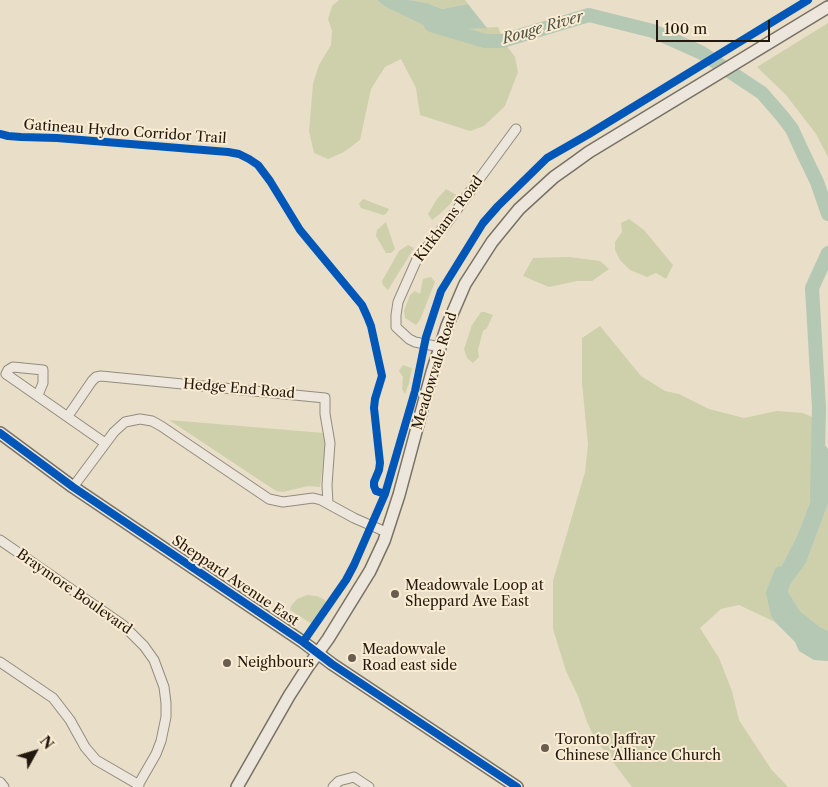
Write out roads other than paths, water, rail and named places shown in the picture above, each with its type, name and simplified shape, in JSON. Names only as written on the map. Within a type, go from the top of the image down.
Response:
[{"type":"main road","name":"Meadowvale Road","points":[[237,787],[289,696],[328,639],[370,571],[399,495],[440,347],[465,284],[492,242],[519,209],[554,177],[589,152],[828,7]]},
{"type":"main road","name":"Sheppard Avenue East","points":[[0,433],[73,487],[303,642],[332,664],[517,787]]},
{"type":"main road","name":"Sheppard Avenue East","points":[[0,440],[39,463]]},
{"type":"street","name":"Kirkhams Road","points":[[440,347],[415,342],[396,327],[398,302],[417,259],[447,223],[516,129]]},
{"type":"street","name":"Hedge End Road","points":[[68,416],[92,381],[101,376],[325,398],[325,414],[330,443],[328,503]]},
{"type":"street","points":[[38,395],[105,443]]},
{"type":"street","points":[[73,487],[114,432],[125,422],[140,419],[152,421],[162,426],[269,499],[283,502],[313,498],[321,500],[354,518],[386,532]]},
{"type":"street","name":"Braymore Boulevard","points":[[0,540],[123,625],[144,646],[154,660],[164,687],[166,717],[156,754],[138,786]]},
{"type":"street","points":[[0,662],[53,698],[96,760],[138,786]]},
{"type":"street","points":[[333,787],[339,781],[354,777],[369,787]]},
{"type":"street","points":[[0,782],[4,787]]},
{"type":"waterway","name":"Rouge River","points":[[431,25],[485,41],[502,41],[589,15],[653,31],[702,53],[762,93],[782,116],[792,129],[817,182],[828,214]]},
{"type":"waterway","name":"Rouge River","points":[[817,498],[819,408],[812,288],[828,253]]},
{"type":"waterway","name":"Rouge River","points":[[778,614],[773,593],[781,573]]},
{"type":"place","name":"Meadowvale Loop at Sheppard Ave East","points":[[395,594]]},
{"type":"place","name":"Meadowvale Road east side","points":[[352,658]]},
{"type":"place","name":"Neighbours","points":[[227,663]]},
{"type":"place","name":"Toronto Jaffray Chinese Alliance Church","points":[[545,748]]}]
